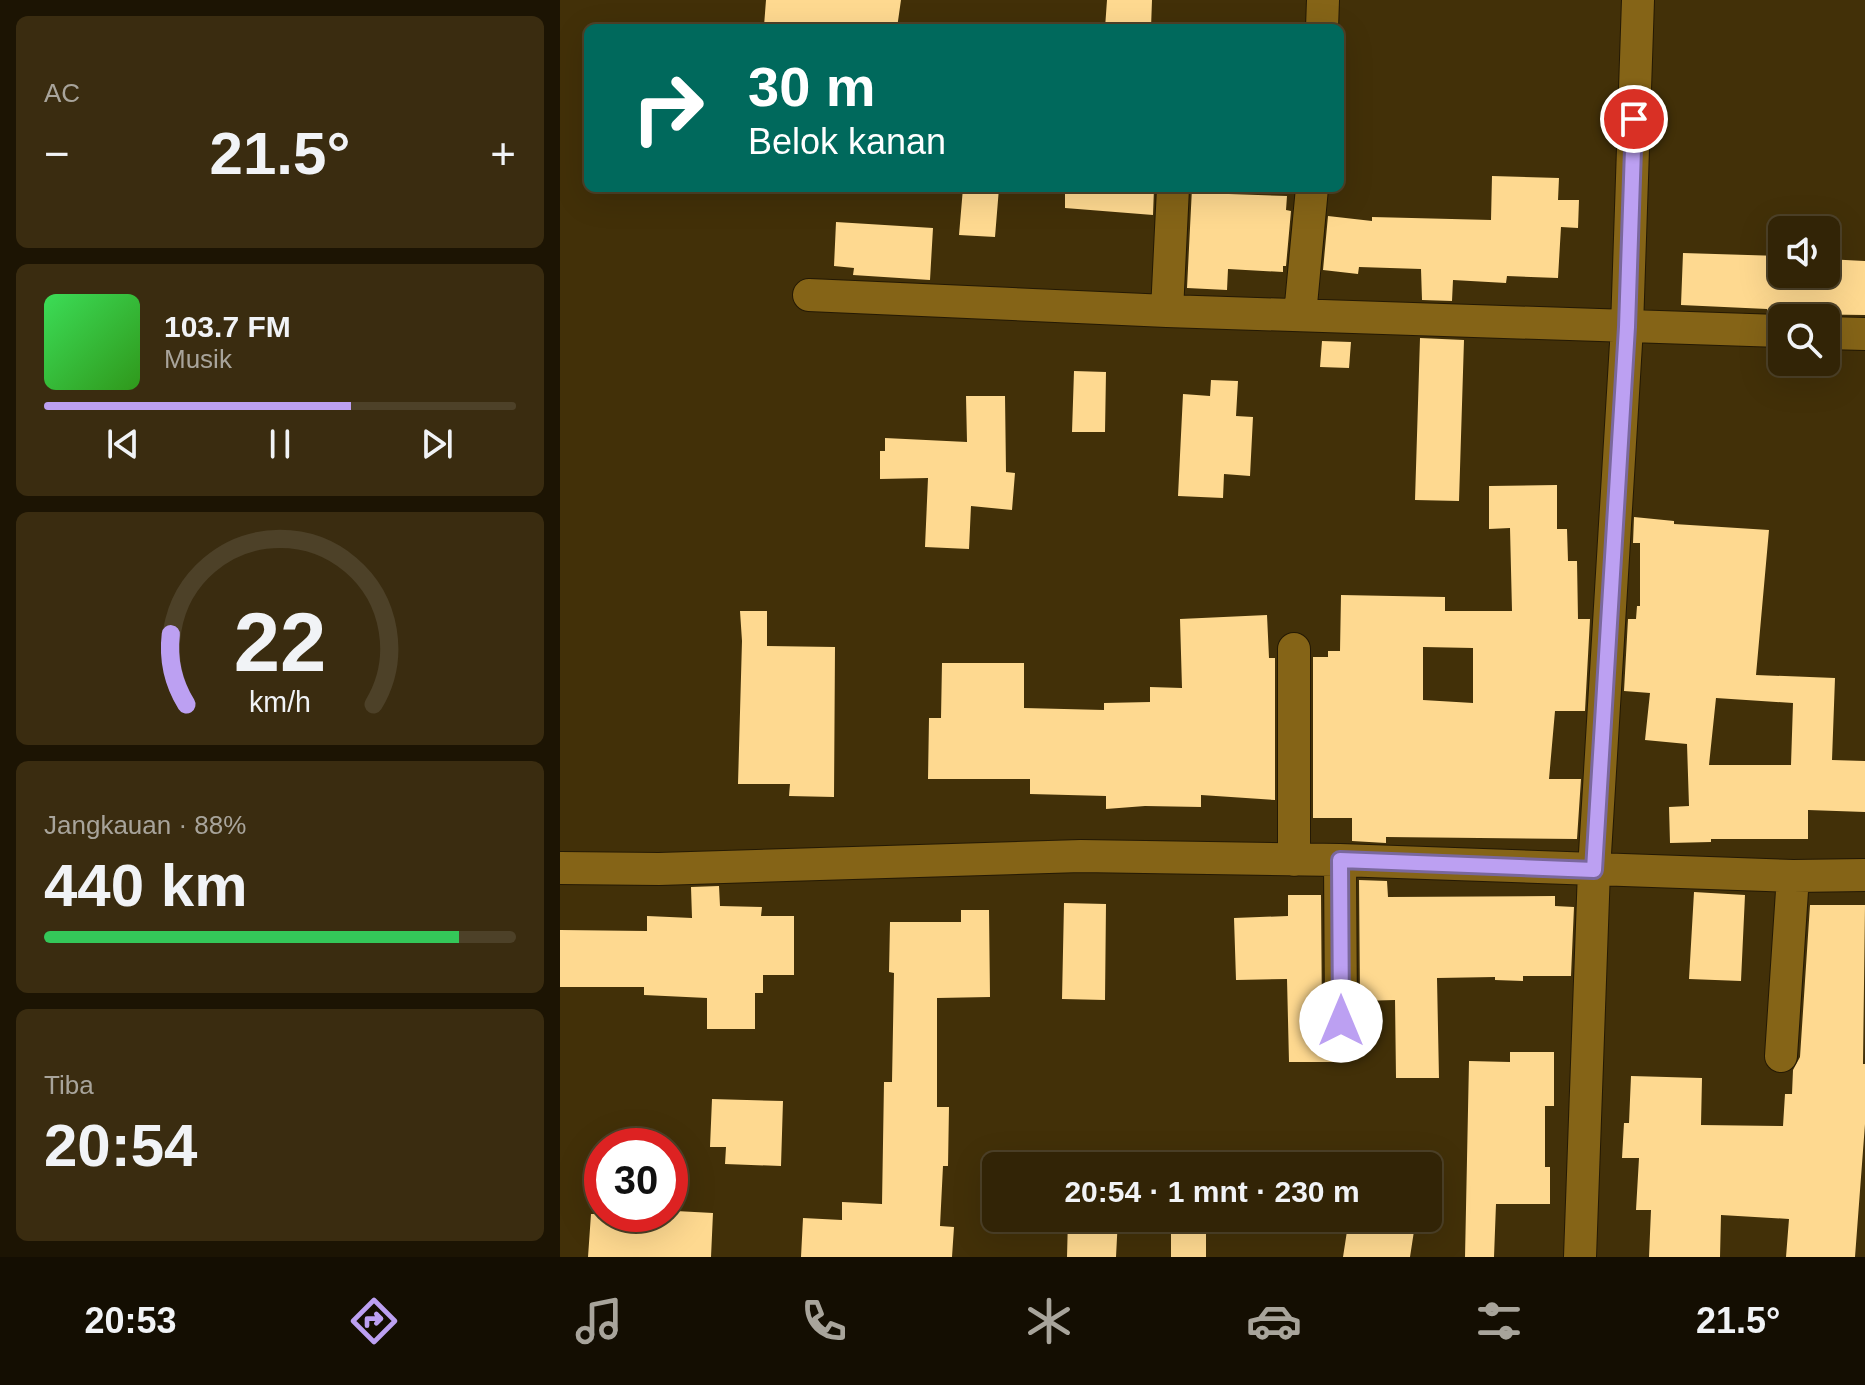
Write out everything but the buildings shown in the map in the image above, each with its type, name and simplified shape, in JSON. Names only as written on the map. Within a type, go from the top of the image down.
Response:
[{"type":"street","points":[[1322,24],[1323,0]]},
{"type":"street","points":[[1580,1257],[1594,870],[1627,327],[1638,0]]},
{"type":"street","points":[[1167,311],[1173,192]]},
{"type":"street","points":[[1300,315],[1312,192]]},
{"type":"street","points":[[809,295],[1167,311],[1768,331]]},
{"type":"street","points":[[1840,333],[1865,334]]},
{"type":"street","points":[[1294,649],[1294,860]]},
{"type":"street","points":[[560,868],[659,869],[1081,856],[1340,860],[1793,876],[1865,875]]},
{"type":"street","points":[[1340,860],[1341,1021]]},
{"type":"street","points":[[1781,1056],[1793,876]]},
{"type":"route","points":[[1341,1021],[1340,860],[1594,870],[1627,327],[1634,119]]}]
